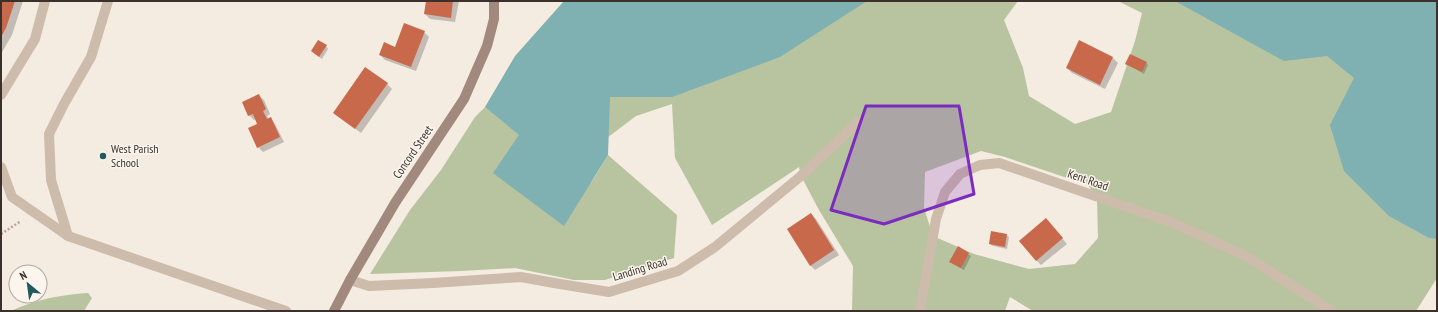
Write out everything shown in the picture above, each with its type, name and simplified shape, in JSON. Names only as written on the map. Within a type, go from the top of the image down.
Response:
[{"type":"main road","name":"Concord Street","points":[[334,311],[350,280],[394,204],[464,99],[487,46],[494,19],[494,1]]},
{"type":"street","points":[[1,95],[35,39],[45,1]]},
{"type":"street","points":[[68,236],[51,180],[49,134],[64,104],[92,57],[108,1]]},
{"type":"street","name":"Landing Road","points":[[350,280],[369,286],[521,277],[609,292],[678,271],[715,246],[762,210],[801,176],[860,120]]},
{"type":"street","name":"Kent Road","points":[[920,311],[936,219],[945,192],[960,174],[980,165],[999,163],[1171,222],[1246,256],[1332,311]]},
{"type":"street","points":[[1,167],[12,197],[68,236],[286,311]]},
{"type":"path","points":[[1,234],[34,212]]},
{"type":"highlighted area","points":[[866,106],[959,106],[974,194],[884,224],[831,210]]},
{"type":"green space","points":[[599,1],[1018,1],[1004,20],[1023,68],[1029,96],[1075,124],[1111,112],[1135,41],[1142,13],[1118,1],[1437,1],[1437,278],[1416,311],[1033,311],[1010,297],[1005,311],[852,311],[853,266],[819,210],[801,176],[799,167],[712,225],[675,158],[672,104],[636,116],[607,138],[591,183],[608,155],[677,215],[674,258],[605,280],[574,280],[515,268],[370,274],[410,210],[441,170],[475,117],[485,107],[493,113]],"holes":[[[981,151],[1005,157],[1088,185],[1097,197],[1098,238],[1075,264],[1029,269],[974,254],[933,236],[924,208],[925,172]]]},
{"type":"green space","points":[[88,293],[92,298],[84,311],[11,311],[28,304],[48,304],[48,298]]},
{"type":"water","points":[[564,1],[867,1],[780,57],[672,97],[610,97],[608,155],[564,226],[493,173],[519,135],[485,107],[515,56]]},
{"type":"water","points":[[1175,1],[1437,1],[1437,239],[1429,238],[1389,216],[1344,171],[1330,125],[1354,78],[1327,56],[1284,61]]},
{"type":"building","points":[[1,1],[15,1],[6,28],[1,37]]},
{"type":"building","points":[[426,1],[453,1],[451,18],[424,14]]},
{"type":"building","points":[[404,23],[425,31],[411,67],[379,55],[384,42],[395,47]]},
{"type":"building","points":[[318,40],[327,45],[319,57],[311,51]]},
{"type":"building","points":[[1079,40],[1113,57],[1100,85],[1066,68]]},
{"type":"building","points":[[1130,54],[1147,62],[1142,72],[1125,64]]},
{"type":"building","points":[[365,67],[388,83],[355,129],[333,113]]},
{"type":"building","points":[[259,94],[266,109],[263,111],[267,119],[271,117],[280,137],[257,148],[248,128],[257,124],[253,114],[248,116],[242,102]]},
{"type":"building","points":[[811,213],[834,250],[810,266],[787,229]]},
{"type":"building","points":[[1046,218],[1063,238],[1036,261],[1019,241]]},
{"type":"building","points":[[991,231],[1007,234],[1005,247],[989,244]]},
{"type":"building","points":[[958,246],[969,253],[961,268],[949,262]]},
{"type":"place","name":"West Parish School","points":[[103,156]]}]
